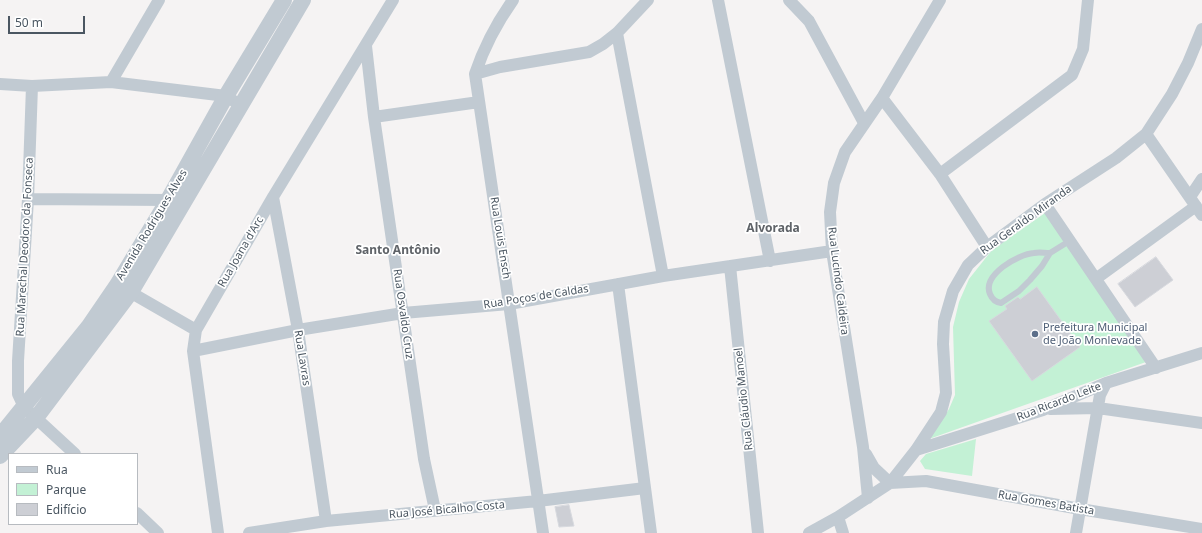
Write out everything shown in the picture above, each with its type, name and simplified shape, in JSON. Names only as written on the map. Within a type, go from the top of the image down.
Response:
[{"type":"street","points":[[111,82],[159,0]]},
{"type":"street","name":"Avenida Rodrigues Alves","points":[[175,203],[226,96],[284,0]]},
{"type":"street","name":"Avenida Rodrigues Alves","points":[[0,455],[36,418],[124,288],[175,203],[240,105],[303,0]]},
{"type":"street","name":"Rua Joana d'Arc","points":[[218,533],[193,351],[196,330],[272,197],[393,0]]},
{"type":"street","name":"Rua Louis Ensch","points":[[513,0],[496,24],[483,51],[475,74],[543,533]]},
{"type":"street","points":[[475,74],[500,67],[589,52],[603,44],[617,33],[648,0]]},
{"type":"street","points":[[718,0],[770,261]]},
{"type":"street","points":[[789,0],[809,21],[864,123]]},
{"type":"street","points":[[940,174],[1072,75],[1084,49],[1088,0]]},
{"type":"street","name":"Rua Lucindo Caldeira","points":[[868,498],[862,447],[832,251],[830,212],[834,183],[845,152],[882,98],[938,1]]},
{"type":"street","name":"Rua Geraldo Miranda","points":[[890,483],[916,450],[941,412],[946,393],[943,344],[944,322],[953,291],[968,265],[987,247],[1045,204],[1116,158],[1146,134],[1172,94],[1188,63],[1202,30]]},
{"type":"street","points":[[617,33],[663,276]]},
{"type":"street","name":"Rua Osvaldo Cruz","points":[[366,46],[374,117],[424,459],[435,510]]},
{"type":"street","points":[[0,84],[32,86],[111,82],[226,96],[240,105]]},
{"type":"street","name":"Rua Marechal Deodoro da Fonseca","points":[[24,407],[18,394],[18,361],[28,199],[32,86]]},
{"type":"street","points":[[882,98],[940,174],[987,247]]},
{"type":"street","points":[[374,117],[479,102]]},
{"type":"street","points":[[1146,134],[1196,206]]},
{"type":"street","points":[[1097,278],[1196,206],[1202,179]]},
{"type":"street","name":"Rua Lavras","points":[[272,197],[298,330],[326,521]]},
{"type":"street","points":[[28,199],[175,203]]},
{"type":"street","points":[[1045,204],[1097,278],[1156,368]]},
{"type":"street","name":"Rua Poços de Caldas","points":[[193,351],[298,330],[403,313],[510,304],[663,276],[832,251]]},
{"type":"street","name":"Rua Cláudio Manoel","points":[[730,266],[758,533]]},
{"type":"street","points":[[618,284],[651,533]]},
{"type":"street","points":[[124,288],[196,330]]},
{"type":"street","name":"Avenida Rodrigues Alves","points":[[0,436],[89,326],[124,288]]},
{"type":"street","name":"Rua Ricardo Leite","points":[[916,450],[1043,410],[1106,383],[1202,353]]},
{"type":"street","points":[[1076,533],[1100,395],[1106,383]]},
{"type":"street","points":[[24,407],[73,453]]},
{"type":"street","points":[[1043,410],[1098,408],[1202,423]]},
{"type":"street","name":"Rua Lucindo Caldeira","points":[[862,447],[874,468],[890,483]]},
{"type":"street","name":"Rua Gomes Batista","points":[[890,483],[926,481],[1080,509],[1202,528]]},
{"type":"street","points":[[809,533],[838,517],[890,483]]},
{"type":"street","name":"Rua José Bicalho Costa","points":[[249,533],[326,521],[538,501],[645,488]]},
{"type":"street","points":[[138,514],[158,533]]},
{"type":"street","points":[[838,517],[843,533]]},
{"type":"lane","points":[[1050,253],[1032,253],[1003,266],[989,284],[989,292],[993,299],[1001,303],[1019,291],[1042,266],[1050,253],[1071,240]]},
{"type":"green space","points":[[1045,213],[1146,362],[929,439],[949,409],[955,395],[953,327],[959,302],[969,279],[992,250]]},
{"type":"green space","points":[[976,439],[972,476],[925,469],[920,461],[926,454]]},
{"type":"building","points":[[1156,257],[1173,280],[1135,307],[1118,284]]},
{"type":"building","name":"Prefeitura Municipal de João Monlevade","points":[[1037,287],[1080,347],[1032,381],[989,321],[1007,309],[1005,306],[1018,297],[1020,299]]},
{"type":"building","points":[[569,505],[574,526],[559,527],[555,507]]},
{"type":"place","name":"Prefeitura Municipal de João Monlevade","points":[[1035,334]]},
{"type":"district","name":"Alvorada","points":[[773,229]]},
{"type":"district","name":"Santo Antônio","points":[[398,251]]}]
